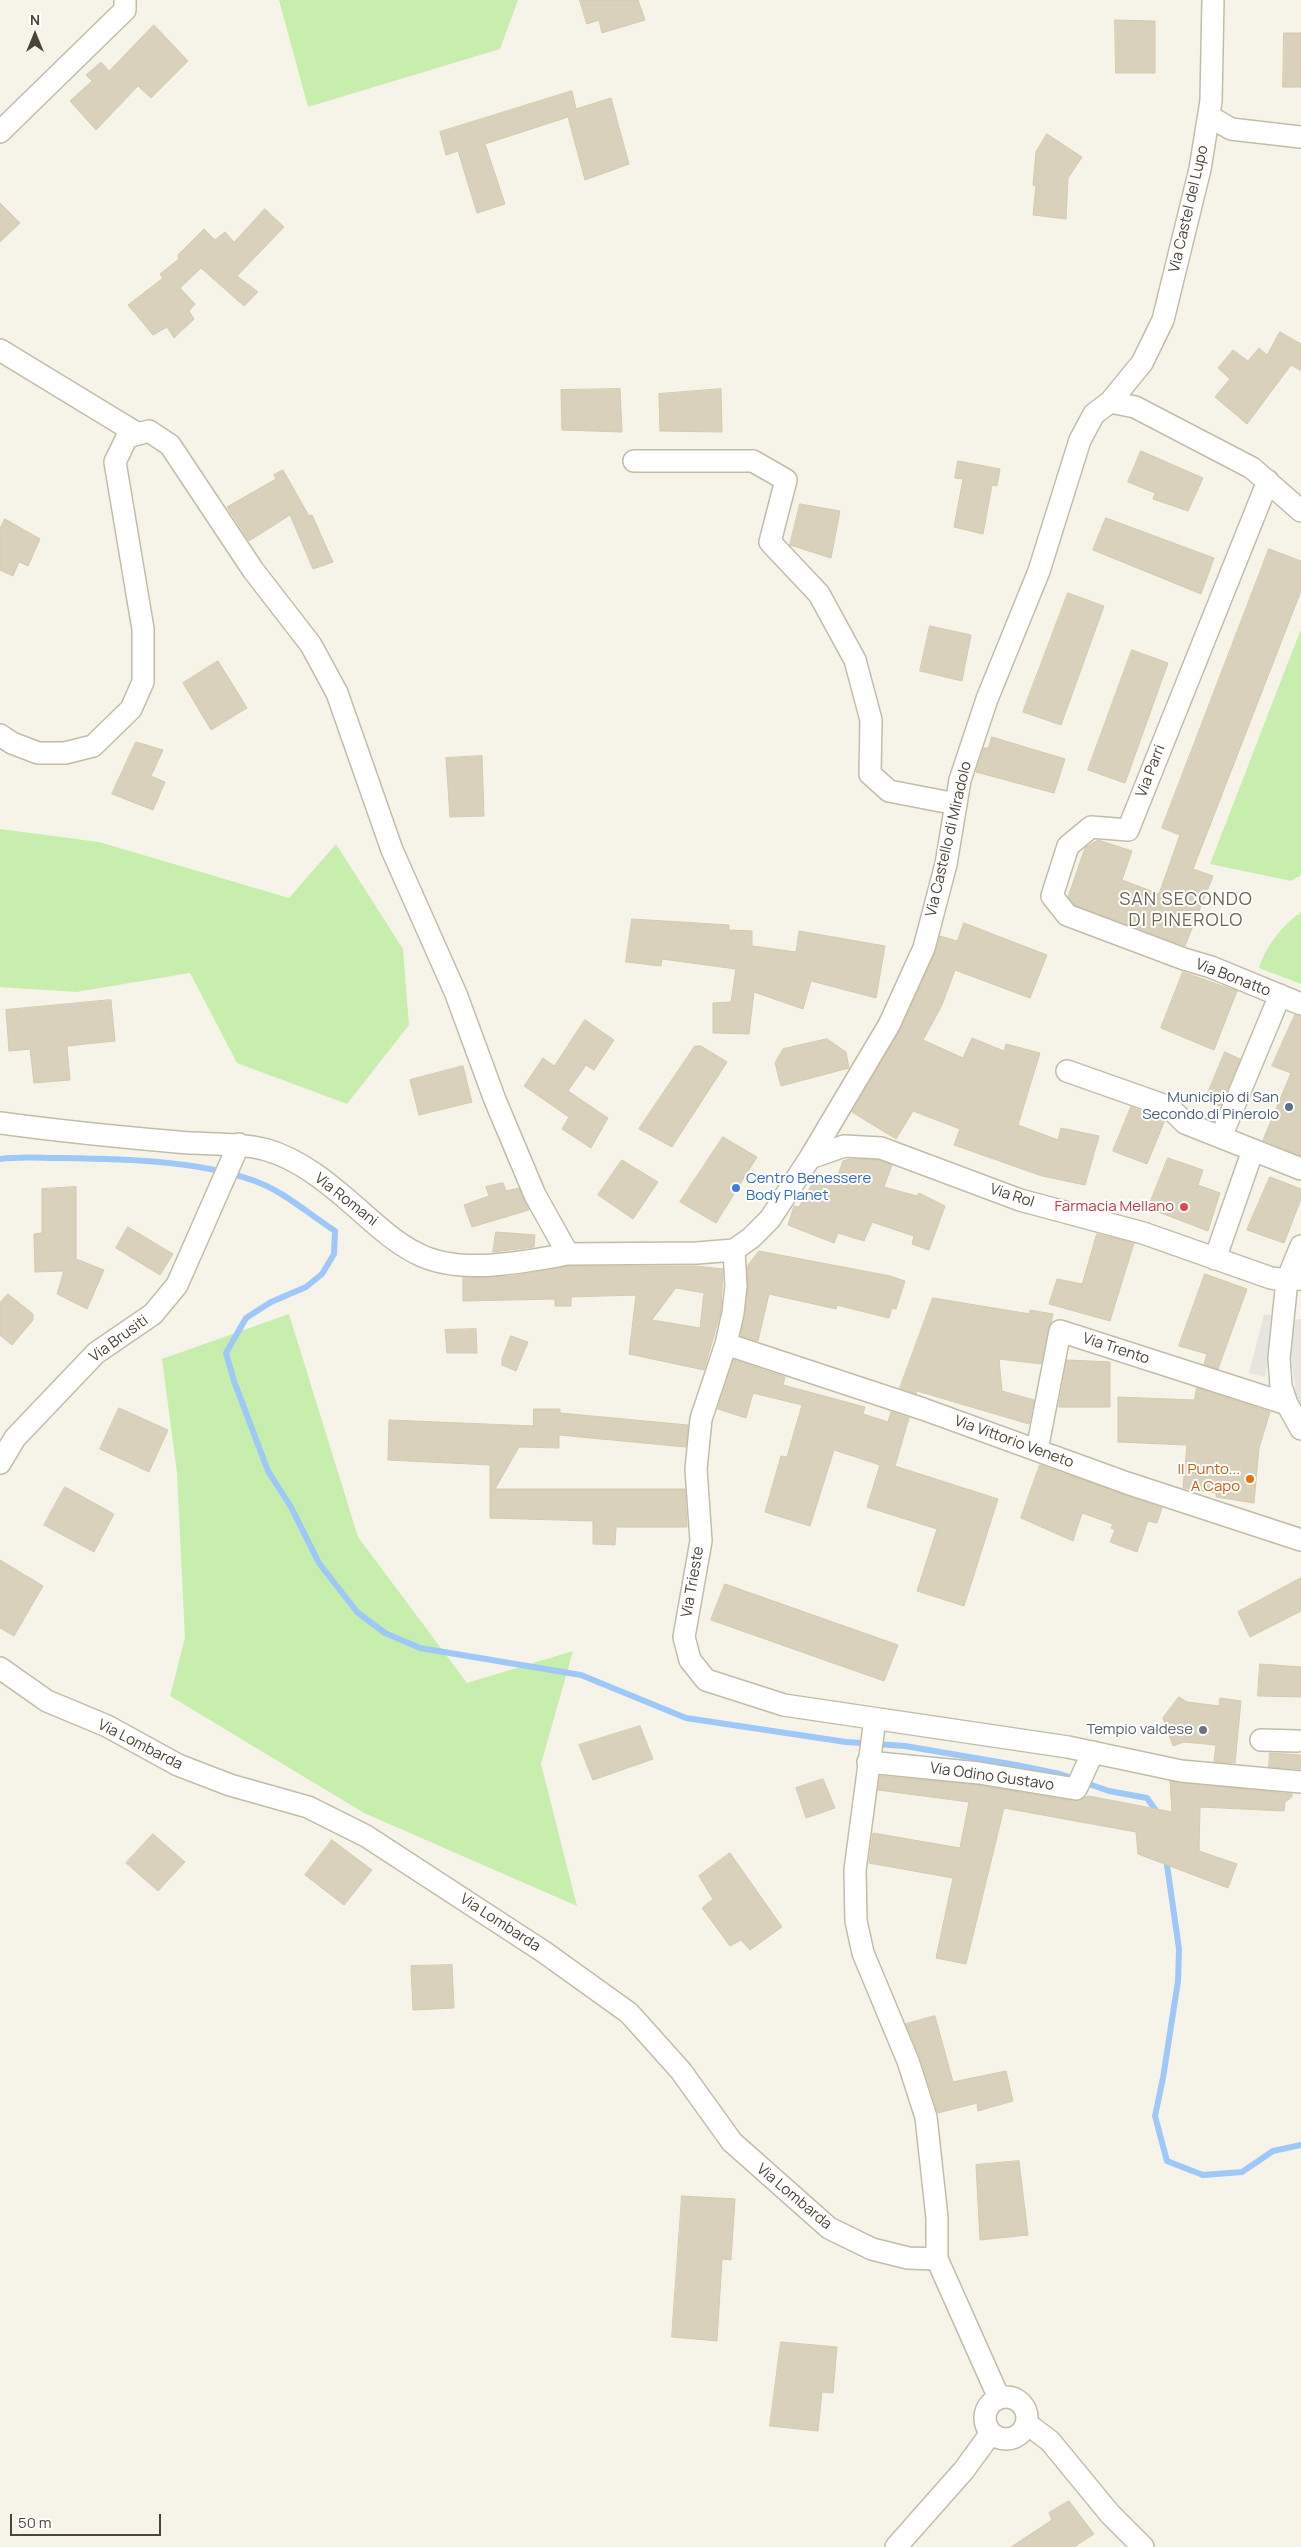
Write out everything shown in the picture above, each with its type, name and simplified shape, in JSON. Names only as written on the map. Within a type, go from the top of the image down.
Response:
[{"type":"street","points":[[0,132],[125,10],[124,0]]},
{"type":"street","name":"Via Castel del Lupo","points":[[1110,402],[1142,363],[1162,320],[1200,170],[1209,116],[1213,0]]},
{"type":"street","points":[[1209,116],[1231,129],[1301,137]]},
{"type":"street","points":[[0,350],[138,434]]},
{"type":"street","points":[[1110,402],[1135,407],[1252,468],[1301,511]]},
{"type":"street","name":"Via Castello di Miradolo","points":[[734,1250],[770,1219],[810,1158],[889,1025],[924,948],[946,864],[960,780],[986,699],[1039,572],[1080,440],[1094,414],[1110,402]]},
{"type":"street","points":[[0,735],[12,743],[38,753],[65,753],[93,746],[132,709],[143,682],[143,629],[115,462],[127,437],[149,431],[170,445],[253,570],[311,645],[337,693],[392,850],[456,994],[495,1100],[535,1196],[568,1254]]},
{"type":"street","points":[[634,461],[753,461],[786,480],[770,542],[819,594],[855,660],[871,720],[870,774],[889,791],[956,804]]},
{"type":"street","name":"Via Parri","points":[[1165,952],[1068,915],[1052,896],[1068,846],[1091,827],[1128,830],[1268,481]]},
{"type":"street","name":"Via Bonatto","points":[[1165,952],[1211,967],[1301,1004]]},
{"type":"street","points":[[1221,1137],[1280,995]]},
{"type":"street","points":[[1067,1070],[1168,1107],[1185,1123],[1301,1169]]},
{"type":"street","name":"Via Romani","points":[[0,1123],[132,1138],[269,1150],[291,1160],[326,1181],[390,1235],[416,1254],[449,1264],[509,1264],[568,1254],[697,1253],[734,1250]]},
{"type":"street","name":"Via Rol","points":[[810,1158],[844,1146],[881,1148],[1020,1200],[1143,1233],[1271,1278],[1294,1280]]},
{"type":"street","name":"Via Brusiti","points":[[0,1463],[15,1438],[96,1353],[154,1314],[177,1285],[238,1148]]},
{"type":"street","points":[[1215,1259],[1253,1150]]},
{"type":"street","points":[[1301,1246],[1279,1358],[1282,1386],[1287,1404],[1301,1429]]},
{"type":"street","name":"Via Trieste","points":[[734,1250],[736,1286],[726,1344],[701,1420],[696,1469],[701,1541],[684,1637],[690,1660],[706,1680],[736,1692],[784,1705],[874,1719]]},
{"type":"street","name":"Via Trento","points":[[1037,1450],[1060,1331],[1287,1404]]},
{"type":"street","name":"Via Vittorio Veneto","points":[[726,1344],[923,1409],[1127,1483],[1301,1540]]},
{"type":"street","name":"Via Lombarda","points":[[0,1668],[47,1701],[107,1726],[178,1765],[230,1784],[308,1807],[366,1836],[544,1952],[628,2013],[681,2071],[732,2142],[829,2228],[872,2249],[908,2258],[937,2259]]},
{"type":"street","points":[[999,2398],[937,2259],[937,2218],[926,2117],[908,2061],[863,1953],[856,1921],[855,1870],[874,1719],[980,1732],[1092,1752],[1181,1771],[1301,1782]]},
{"type":"street","points":[[1261,1740],[1296,1741]]},
{"type":"street","name":"Via Odino Gustavo","points":[[868,1762],[979,1773],[1076,1789],[1092,1752]]},
{"type":"street","points":[[999,2398],[1012,2398],[1022,2404],[1027,2416],[1026,2423],[1024,2428],[1015,2436],[1002,2438],[991,2433],[985,2420],[988,2406],[999,2398]]},
{"type":"street","points":[[1026,2423],[1050,2441],[1110,2514],[1142,2547]]},
{"type":"street","points":[[896,2547],[964,2470],[991,2433]]},
{"type":"green space","points":[[279,0],[518,0],[500,49],[308,107]]},
{"type":"green space","points":[[1301,629],[1301,875],[1291,881],[1210,864]]},
{"type":"green space","points":[[0,829],[99,842],[289,898],[336,844],[403,949],[409,1025],[347,1104],[237,1063],[190,973],[76,992],[0,987]]},
{"type":"green space","points":[[1301,912],[1301,984],[1259,968],[1270,944],[1287,923]]},
{"type":"green space","points":[[289,1314],[358,1537],[467,1683],[573,1651],[541,1764],[577,1906],[364,1813],[170,1696],[185,1638],[177,1473],[162,1359]]},
{"type":"shaded area","points":[[1264,1314],[1277,1316],[1265,1377],[1249,1373]]},
{"type":"shaded area","points":[[1301,1319],[1301,1412],[1298,1412],[1287,1321]]},
{"type":"building","points":[[580,0],[638,0],[645,20],[602,33],[599,20],[587,24]]},
{"type":"building","points":[[1115,20],[1155,21],[1155,73],[1116,73]]},
{"type":"building","points":[[154,25],[188,61],[151,98],[138,86],[96,130],[70,101],[92,81],[86,75],[101,62],[109,71]]},
{"type":"building","points":[[1284,33],[1301,33],[1301,87],[1283,87]]},
{"type":"building","points":[[572,91],[576,109],[611,98],[629,164],[585,180],[568,117],[485,144],[505,204],[477,213],[458,151],[446,155],[440,132]]},
{"type":"building","points":[[1047,134],[1082,157],[1068,178],[1066,219],[1033,215],[1036,186],[1033,185],[1036,152]]},
{"type":"building","points":[[0,203],[20,223],[0,242]]},
{"type":"building","points":[[265,209],[284,227],[237,276],[258,292],[244,306],[201,268],[180,288],[195,304],[189,311],[194,319],[174,338],[167,327],[153,335],[128,305],[163,278],[160,274],[179,259],[178,255],[204,229],[215,240],[225,232],[234,242]]},
{"type":"building","points":[[1280,332],[1301,344],[1301,371],[1291,365],[1247,424],[1215,397],[1230,379],[1218,368],[1233,350],[1248,361],[1259,348],[1267,355]]},
{"type":"building","points":[[620,389],[622,432],[562,430],[561,390]]},
{"type":"building","points":[[721,389],[722,432],[660,431],[659,394]]},
{"type":"building","points":[[1141,451],[1203,478],[1188,511],[1153,499],[1155,493],[1128,482]]},
{"type":"building","points":[[958,461],[1000,469],[997,486],[992,485],[983,534],[954,527],[963,479],[955,478]]},
{"type":"building","points":[[283,470],[309,516],[312,515],[333,562],[313,569],[290,515],[249,541],[227,507],[276,479],[274,475]]},
{"type":"building","points":[[800,504],[840,511],[831,558],[790,545]]},
{"type":"building","points":[[1106,518],[1214,558],[1201,594],[1093,550]]},
{"type":"building","points":[[5,519],[40,539],[28,566],[19,562],[13,576],[0,570],[0,529]]},
{"type":"building","points":[[1269,549],[1301,561],[1301,591],[1193,869],[1213,876],[1185,946],[1075,905],[1068,897],[1085,848],[1098,840],[1132,851],[1122,880],[1159,894],[1180,835],[1162,828]]},
{"type":"building","points":[[1068,593],[1104,606],[1061,725],[1023,712]]},
{"type":"building","points":[[930,626],[971,635],[962,681],[920,671]]},
{"type":"building","points":[[1132,650],[1168,663],[1125,783],[1088,770]]},
{"type":"building","points":[[218,661],[247,708],[211,730],[183,683]]},
{"type":"building","points":[[992,737],[1065,759],[1054,793],[976,772],[984,748],[988,748]]},
{"type":"building","points":[[136,742],[163,750],[151,776],[165,782],[153,810],[112,794]]},
{"type":"building","points":[[482,756],[484,816],[450,817],[446,758]]},
{"type":"building","points":[[632,919],[729,925],[729,930],[752,931],[752,946],[796,952],[799,931],[885,946],[876,998],[811,981],[803,1009],[754,992],[749,1034],[713,1033],[713,1003],[731,1002],[736,969],[662,959],[661,966],[626,962]]},
{"type":"building","points":[[964,923],[1047,955],[1030,998],[955,970],[942,1005],[923,1040],[963,1058],[972,1038],[1004,1051],[1006,1044],[1040,1053],[1018,1125],[1058,1140],[1061,1128],[1099,1136],[1085,1185],[1042,1176],[954,1145],[960,1129],[913,1111],[896,1139],[852,1112],[900,1030],[935,953],[940,936],[957,941]]},
{"type":"building","points":[[1183,972],[1237,991],[1214,1050],[1161,1028]]},
{"type":"building","points":[[111,1000],[115,1041],[67,1046],[70,1080],[34,1083],[30,1049],[9,1051],[6,1010]]},
{"type":"building","name":"Municipio di San Secondo di Pinerolo","points":[[1295,1015],[1301,1016],[1301,1156],[1263,1140],[1291,1073],[1272,1066]]},
{"type":"building","points":[[585,1020],[614,1040],[594,1070],[586,1065],[568,1091],[608,1118],[591,1148],[562,1129],[569,1117],[524,1086],[543,1058],[554,1066]]},
{"type":"building","points":[[827,1039],[846,1052],[849,1068],[781,1086],[775,1063],[783,1049]]},
{"type":"building","points":[[695,1046],[701,1046],[727,1062],[672,1147],[639,1129]]},
{"type":"building","points":[[1225,1052],[1240,1059],[1220,1106],[1205,1100]]},
{"type":"building","points":[[463,1066],[472,1102],[419,1115],[410,1080]]},
{"type":"building","points":[[1131,1107],[1165,1120],[1147,1164],[1113,1151]]},
{"type":"building","points":[[723,1137],[757,1157],[716,1223],[680,1202]]},
{"type":"building","points":[[1168,1158],[1203,1170],[1198,1185],[1220,1193],[1208,1231],[1148,1208]]},
{"type":"building","points":[[851,1159],[878,1160],[892,1165],[884,1187],[917,1196],[919,1193],[945,1206],[929,1250],[912,1244],[914,1236],[872,1222],[864,1241],[838,1233],[834,1243],[788,1225],[794,1206],[799,1207],[814,1181],[834,1186],[843,1161]]},
{"type":"building","points":[[622,1160],[658,1182],[633,1219],[598,1195]]},
{"type":"building","points":[[1270,1177],[1301,1189],[1301,1199],[1284,1243],[1247,1230]]},
{"type":"building","points":[[503,1183],[506,1191],[519,1188],[529,1210],[472,1227],[464,1205],[489,1196],[486,1187]]},
{"type":"building","points":[[76,1187],[76,1259],[104,1270],[87,1309],[57,1294],[64,1271],[35,1272],[34,1234],[42,1233],[42,1189]]},
{"type":"building","points":[[128,1227],[173,1254],[160,1275],[116,1248]]},
{"type":"building","points":[[496,1232],[535,1235],[534,1247],[493,1252]]},
{"type":"building","points":[[1097,1234],[1134,1243],[1110,1321],[1049,1304],[1057,1279],[1082,1284]]},
{"type":"building","points":[[759,1251],[890,1276],[905,1281],[896,1309],[892,1308],[889,1318],[837,1305],[836,1309],[769,1294],[758,1341],[741,1336],[748,1287],[747,1267]]},
{"type":"building","points":[[569,1266],[696,1266],[723,1269],[721,1311],[704,1370],[629,1354],[636,1295],[571,1297],[571,1306],[555,1306],[555,1299],[463,1301],[463,1277],[512,1276]],"holes":[[[676,1288],[704,1293],[700,1328],[652,1320]]]},
{"type":"building","points":[[1205,1274],[1247,1289],[1218,1369],[1204,1364],[1207,1354],[1179,1346]]},
{"type":"building","points":[[8,1294],[33,1314],[33,1320],[12,1345],[0,1335],[0,1303]]},
{"type":"building","points":[[933,1298],[1030,1314],[1030,1310],[1053,1314],[1041,1364],[999,1359],[1002,1391],[1034,1400],[1029,1424],[917,1391],[916,1394],[900,1388]]},
{"type":"building","points":[[476,1329],[477,1353],[447,1353],[445,1330]]},
{"type":"building","points":[[511,1336],[528,1342],[516,1371],[502,1365],[502,1359]]},
{"type":"building","points":[[734,1360],[785,1377],[783,1385],[865,1407],[863,1414],[888,1422],[891,1412],[909,1418],[895,1466],[998,1499],[964,1606],[917,1591],[937,1529],[867,1507],[880,1465],[834,1450],[810,1526],[765,1512],[781,1456],[787,1457],[802,1405],[753,1393],[746,1418],[718,1409]]},
{"type":"building","points":[[1067,1360],[1110,1362],[1110,1407],[1059,1407]]},
{"type":"building","points":[[1197,1388],[1270,1412],[1259,1448],[1254,1503],[1216,1497],[1216,1493],[1183,1488],[1187,1445],[1118,1442],[1118,1397],[1194,1400]]},
{"type":"building","points":[[119,1408],[168,1430],[149,1472],[100,1449]]},
{"type":"building","points":[[534,1409],[560,1409],[560,1413],[688,1425],[686,1447],[559,1435],[559,1448],[519,1447],[495,1489],[685,1489],[687,1527],[616,1527],[615,1545],[593,1544],[593,1521],[490,1518],[490,1465],[388,1460],[389,1420],[533,1426]]},
{"type":"building","points":[[1040,1465],[1162,1508],[1157,1523],[1148,1521],[1137,1552],[1110,1542],[1115,1530],[1111,1528],[1113,1524],[1082,1513],[1073,1541],[1021,1518]]},
{"type":"building","points":[[65,1487],[114,1514],[94,1552],[44,1525]]},
{"type":"building","points":[[0,1560],[43,1586],[14,1636],[0,1628]]},
{"type":"building","points":[[1301,1578],[1301,1611],[1250,1637],[1238,1612]]},
{"type":"building","points":[[725,1584],[898,1645],[884,1681],[711,1620]]},
{"type":"building","points":[[1260,1664],[1301,1667],[1301,1697],[1258,1696]]},
{"type":"building","name":"Tempio valdese","points":[[1179,1697],[1187,1702],[1219,1706],[1220,1698],[1241,1701],[1235,1763],[1214,1762],[1216,1745],[1184,1742],[1173,1746],[1163,1718]]},
{"type":"building","points":[[640,1726],[653,1759],[593,1780],[579,1745]]},
{"type":"building","points":[[1270,1753],[1301,1755],[1301,1769],[1269,1767]]},
{"type":"building","points":[[880,1776],[977,1785],[1074,1801],[1089,1796],[1172,1812],[1170,1781],[1292,1794],[1292,1797],[1285,1802],[1284,1811],[1200,1807],[1199,1851],[1237,1864],[1228,1888],[1138,1854],[1136,1832],[1004,1808],[966,1964],[936,1958],[953,1878],[869,1863],[873,1833],[960,1848],[969,1802],[878,1790]]},
{"type":"building","points":[[823,1779],[835,1808],[806,1818],[796,1788]]},
{"type":"building","points":[[153,1834],[185,1862],[158,1891],[126,1863]]},
{"type":"building","points":[[332,1840],[372,1870],[344,1905],[305,1875]]},
{"type":"building","points":[[730,1853],[782,1927],[750,1950],[741,1940],[730,1946],[702,1908],[713,1899],[699,1876]]},
{"type":"building","points":[[452,1965],[454,2008],[413,2010],[411,1966]]},
{"type":"building","points":[[935,2016],[953,2082],[1006,2071],[1013,2101],[978,2111],[977,2103],[938,2113],[920,2057],[906,2024]]},
{"type":"building","points":[[1019,2161],[1028,2235],[980,2240],[976,2165]]},
{"type":"building","points":[[682,2196],[735,2199],[731,2260],[722,2259],[717,2341],[672,2337]]},
{"type":"building","points":[[781,2342],[837,2347],[833,2393],[822,2392],[818,2431],[770,2426]]},
{"type":"building","points":[[1069,2501],[1094,2534],[1074,2547],[1011,2547],[1052,2520],[1049,2513]]},
{"type":"waterway","points":[[0,1159],[30,1157],[132,1160],[206,1168],[230,1173],[275,1190],[335,1231],[334,1254],[322,1274],[306,1287],[271,1302],[246,1318],[226,1353],[234,1381],[268,1471],[291,1507],[319,1563],[357,1612],[385,1633],[420,1648],[581,1675],[686,1718],[846,1742],[905,1746],[1060,1774],[1109,1791],[1147,1798],[1159,1815]]},
{"type":"waterway","points":[[1166,1858],[1179,1949],[1178,1981],[1163,2078],[1155,2116],[1167,2161],[1203,2175],[1242,2172],[1273,2151],[1301,2145]]},
{"type":"place","name":"Municipio di San Secondo di Pinerolo","points":[[1289,1107]]},
{"type":"place","name":"Centro Benessere Body Planet","points":[[736,1188]]},
{"type":"place","name":"Farmacia Mellano","points":[[1184,1207]]},
{"type":"place","name":"Il Punto... A Capo","points":[[1250,1479]]},
{"type":"place","name":"Tempio valdese","points":[[1203,1730]]},
{"type":"district","name":"SAN SECONDO DI PINEROLO","points":[[1186,910]]}]
